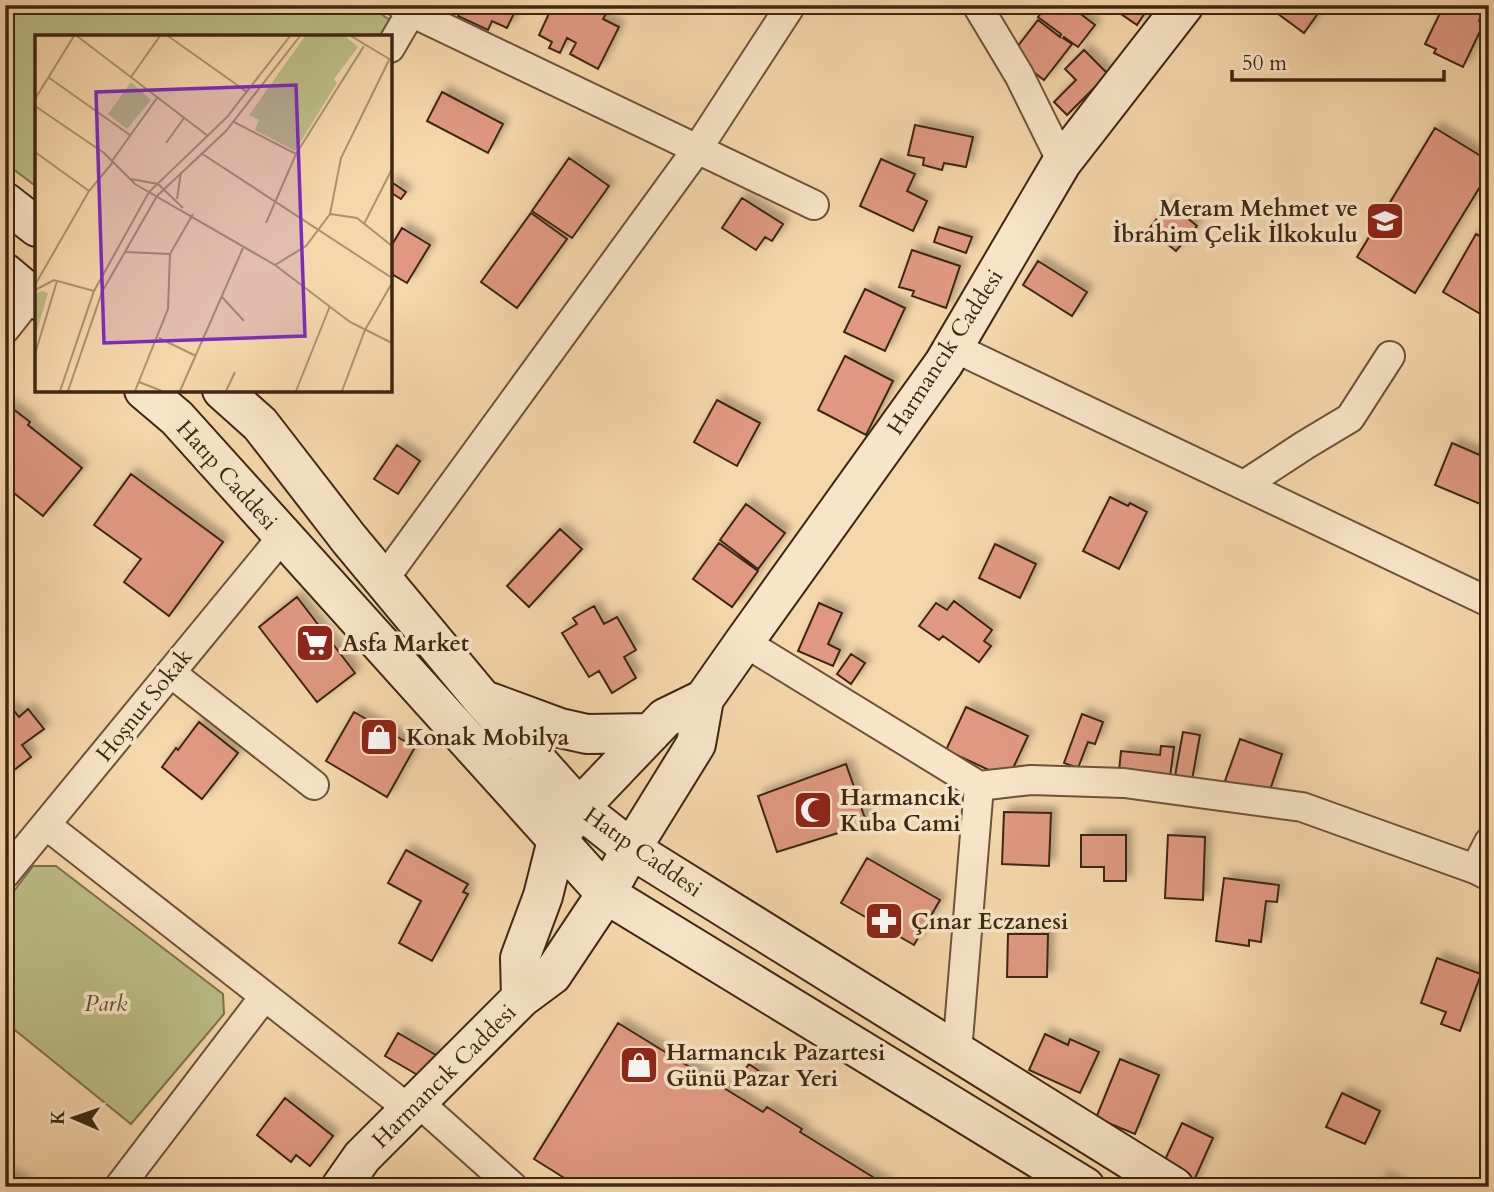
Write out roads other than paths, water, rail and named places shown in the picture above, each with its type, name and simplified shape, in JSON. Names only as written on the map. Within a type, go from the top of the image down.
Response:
[{"type":"main road","name":"Harmancık Caddesi","points":[[341,1187],[362,1157],[522,998],[552,975],[606,894],[696,744],[704,699],[944,363],[1062,162],[1184,5]]},
{"type":"main road","points":[[5,202],[35,225]]},
{"type":"main road","name":"Hatıp Caddesi","points":[[146,392],[177,418],[606,894],[1085,1187]]},
{"type":"main road","name":"Hatıp Caddesi","points":[[224,392],[260,424],[349,539],[482,699],[579,808],[631,849],[1174,1187]]},
{"type":"main road","points":[[482,699],[560,728],[587,734],[651,733]]},
{"type":"main road","points":[[522,998],[520,958],[543,896],[557,839],[579,808],[665,718],[704,699]]},
{"type":"street","points":[[384,579],[698,148],[791,5]]},
{"type":"street","points":[[977,5],[1019,75],[1062,162]]},
{"type":"street","points":[[392,43],[406,9],[814,205]]},
{"type":"street","points":[[5,329],[24,290]]},
{"type":"street","points":[[953,347],[1489,602]]},
{"type":"street","points":[[1244,485],[1350,418],[1390,356]]},
{"type":"street","name":"Hoşnut Sokak","points":[[5,874],[283,536]]},
{"type":"street","points":[[744,642],[979,786],[1031,780],[1124,783],[1302,807],[1482,873],[1489,842]]},
{"type":"street","points":[[172,673],[314,785]]},
{"type":"street","points":[[957,1052],[979,786]]},
{"type":"street","points":[[46,825],[264,997],[414,1106],[513,1187]]},
{"type":"street","points":[[119,1187],[264,997]]},
{"type":"place","name":"Meram Mehmet ve İbrahim Çelik İlkokulu","points":[[1385,221]]},
{"type":"place","name":"Asfa Market","points":[[315,643]]},
{"type":"place","name":"Konak Mobilya","points":[[379,737]]},
{"type":"place","name":"Harmancık Kuba Cami","points":[[813,810]]},
{"type":"place","name":"Çınar Eczanesi","points":[[884,921]]},
{"type":"place","name":"Harmancık Pazartesi Günü Pazar Yeri","points":[[639,1065]]},
{"type":"park label","name":"Park","points":[[106,1003]]}]
